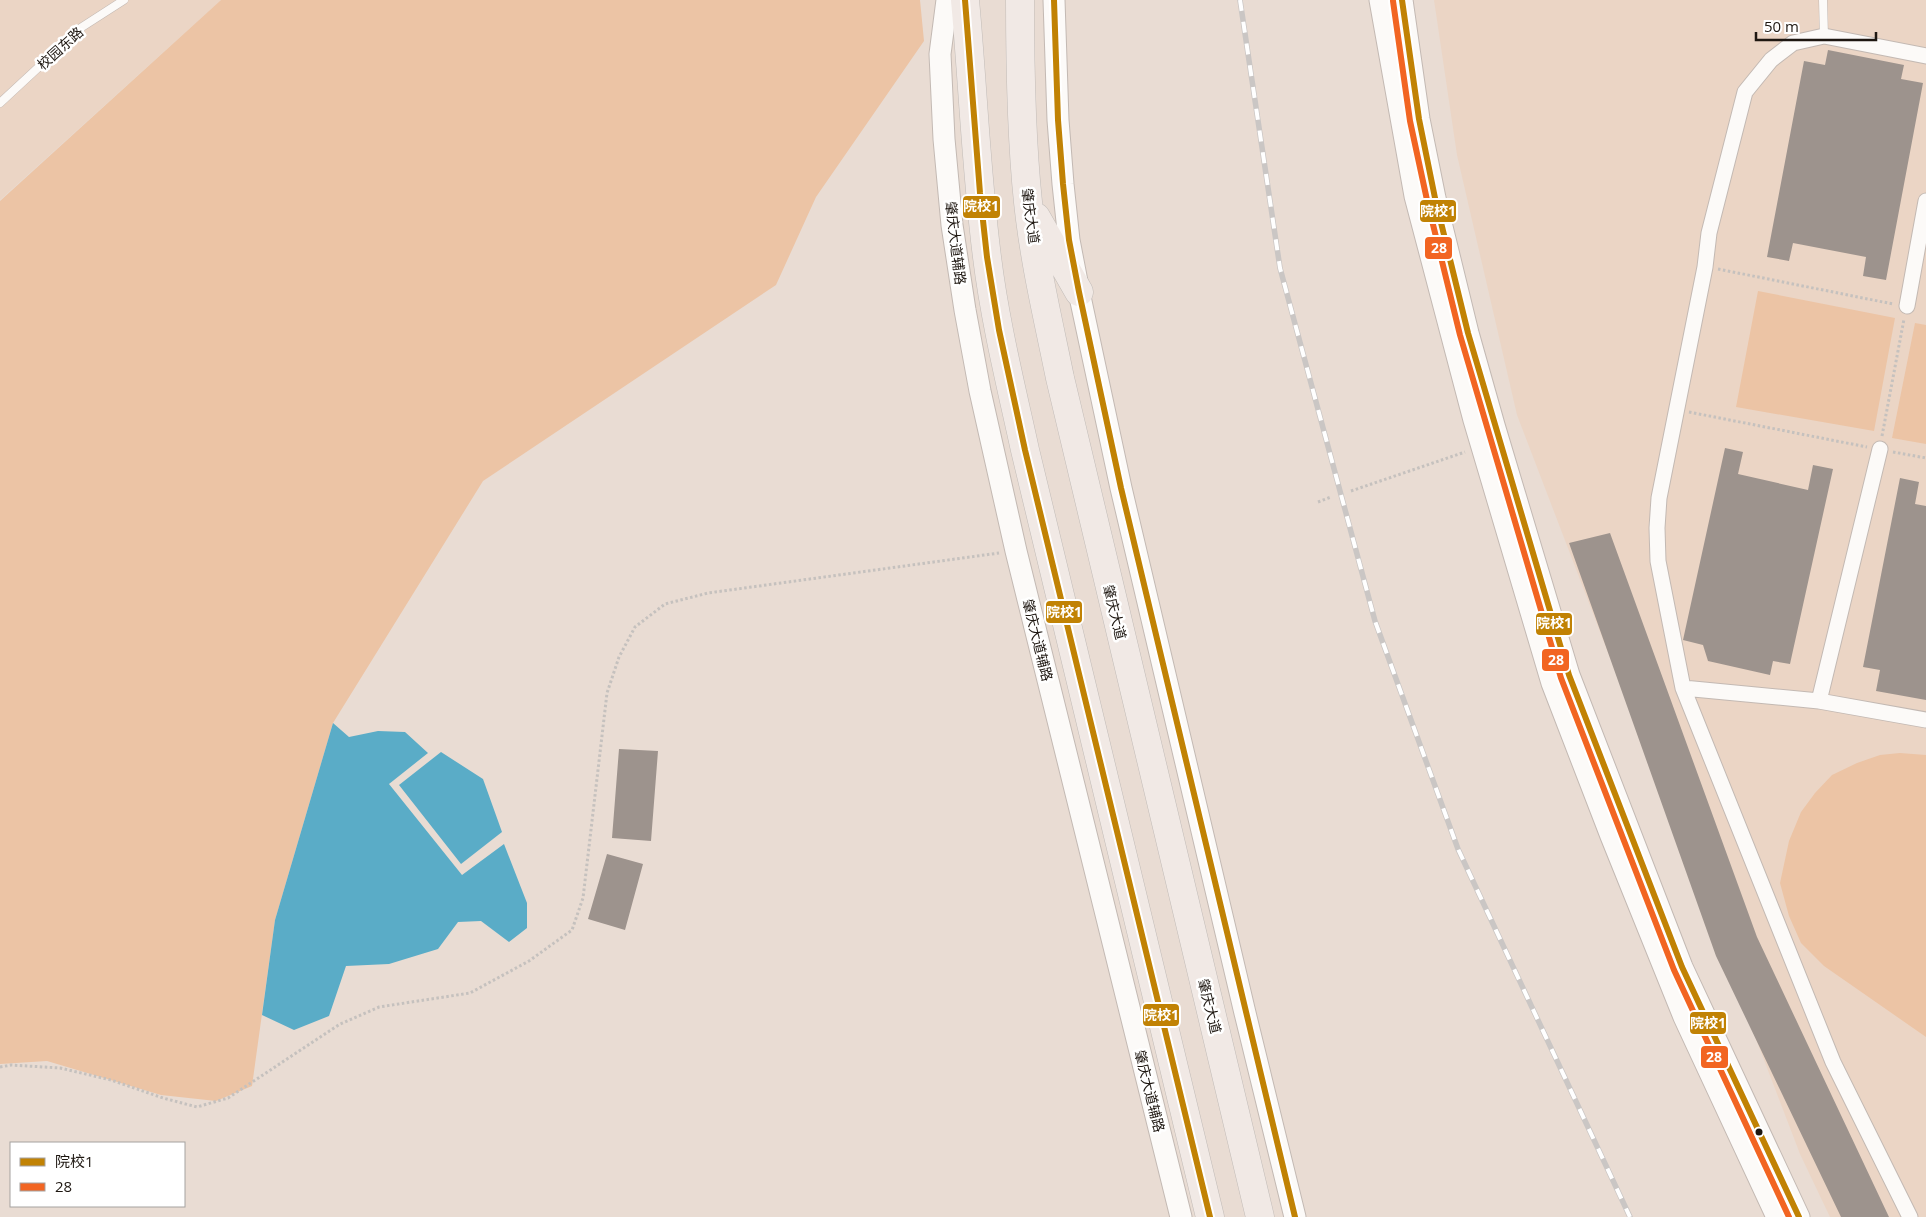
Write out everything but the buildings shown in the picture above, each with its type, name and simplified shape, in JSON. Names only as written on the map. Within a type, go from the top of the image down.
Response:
[{"type":"highway","points":[[965,0],[971,63],[977,169],[987,259],[1002,349],[1210,1217]]},
{"type":"highway","name":"肇庆大道","points":[[1020,0],[1020,56],[1028,202],[1060,378],[1260,1217]]},
{"type":"highway","points":[[1028,202],[1079,292]]},
{"type":"street","name":"肇庆大道辅路","points":[[947,0],[940,54],[944,139],[952,226],[980,391],[1016,551],[1181,1217]]},
{"type":"street","points":[[1054,0],[1058,120],[1063,184],[1069,240],[1079,292],[1124,498],[1295,1217]]},
{"type":"street","points":[[1380,0],[1415,196],[1482,447],[1552,683],[1684,1017],[1777,1217]]},
{"type":"street","points":[[1402,0],[1419,119],[1437,207],[1494,425],[1569,675],[1682,967],[1799,1217]]},
{"type":"street","points":[[1910,1217],[1833,1062],[1683,688],[1658,561],[1657,528],[1659,498],[1705,267],[1709,233],[1745,92],[1771,60],[1793,43],[1824,36],[1926,56]]},
{"type":"street","points":[[1907,306],[1926,201]]},
{"type":"street","points":[[1820,701],[1880,449]]},
{"type":"street","points":[[1683,688],[1820,701],[1926,720]]},
{"type":"lane","name":"校园东路","points":[[0,103],[82,27],[124,0]]},
{"type":"lane","points":[[1823,0],[1824,36]]},
{"type":"path","points":[[1705,267],[1907,306],[1880,449]]},
{"type":"path","points":[[1676,409],[1926,458]]},
{"type":"path","points":[[1351,490],[1482,447]]},
{"type":"path","points":[[1318,502],[1331,497]]},
{"type":"path","points":[[0,1067],[11,1065],[60,1068],[111,1080],[163,1098],[197,1107],[228,1098],[340,1024],[379,1007],[470,993],[529,961],[572,930],[583,898],[608,693],[619,657],[635,627],[665,604],[708,593],[1016,551]]},
{"type":"shaded area","points":[[0,0],[221,0],[0,200]]},
{"type":"shaded area","points":[[221,0],[920,0],[924,41],[816,197],[776,285],[483,481],[333,723],[275,920],[252,1086],[216,1101],[161,1095],[47,1061],[0,1064],[0,201]]},
{"type":"shaded area","points":[[1434,0],[1926,0],[1926,1217],[1830,1217],[1800,1154],[1517,415],[1457,155]]},
{"type":"shaded area","points":[[1758,291],[1895,318],[1874,431],[1736,407]]},
{"type":"shaded area","points":[[1915,323],[1926,325],[1926,444],[1892,438]]},
{"type":"shaded area","points":[[1900,753],[1926,755],[1926,1037],[1824,966],[1801,943],[1789,916],[1780,883],[1789,841],[1801,812],[1815,793],[1832,775],[1857,763],[1880,755]]},
{"type":"water","points":[[333,723],[349,737],[378,731],[405,732],[428,753],[389,784],[462,875],[504,844],[527,903],[527,928],[509,942],[481,921],[458,922],[438,949],[389,964],[346,966],[329,1016],[294,1030],[262,1015],[275,920]]},
{"type":"water","points":[[441,752],[483,779],[502,832],[461,864],[399,785]]},
{"type":"railway","points":[[1240,0],[1280,268],[1375,621],[1458,849],[1630,1217]]},
{"type":"transit line","name":"院校1","points":[[965,0],[980,193],[987,257],[999,330],[1025,450],[1210,1217]]},
{"type":"transit line","name":"院校1","points":[[1054,0],[1058,120],[1063,184],[1069,240],[1079,292],[1121,488],[1295,1217]]},
{"type":"transit line","name":"院校1","points":[[1402,0],[1419,119],[1435,198],[1468,333],[1569,675],[1682,967],[1799,1217]]},
{"type":"transit line","name":"28","points":[[1393,1],[1410,121],[1460,335],[1561,678],[1674,970],[1789,1217]]}]
